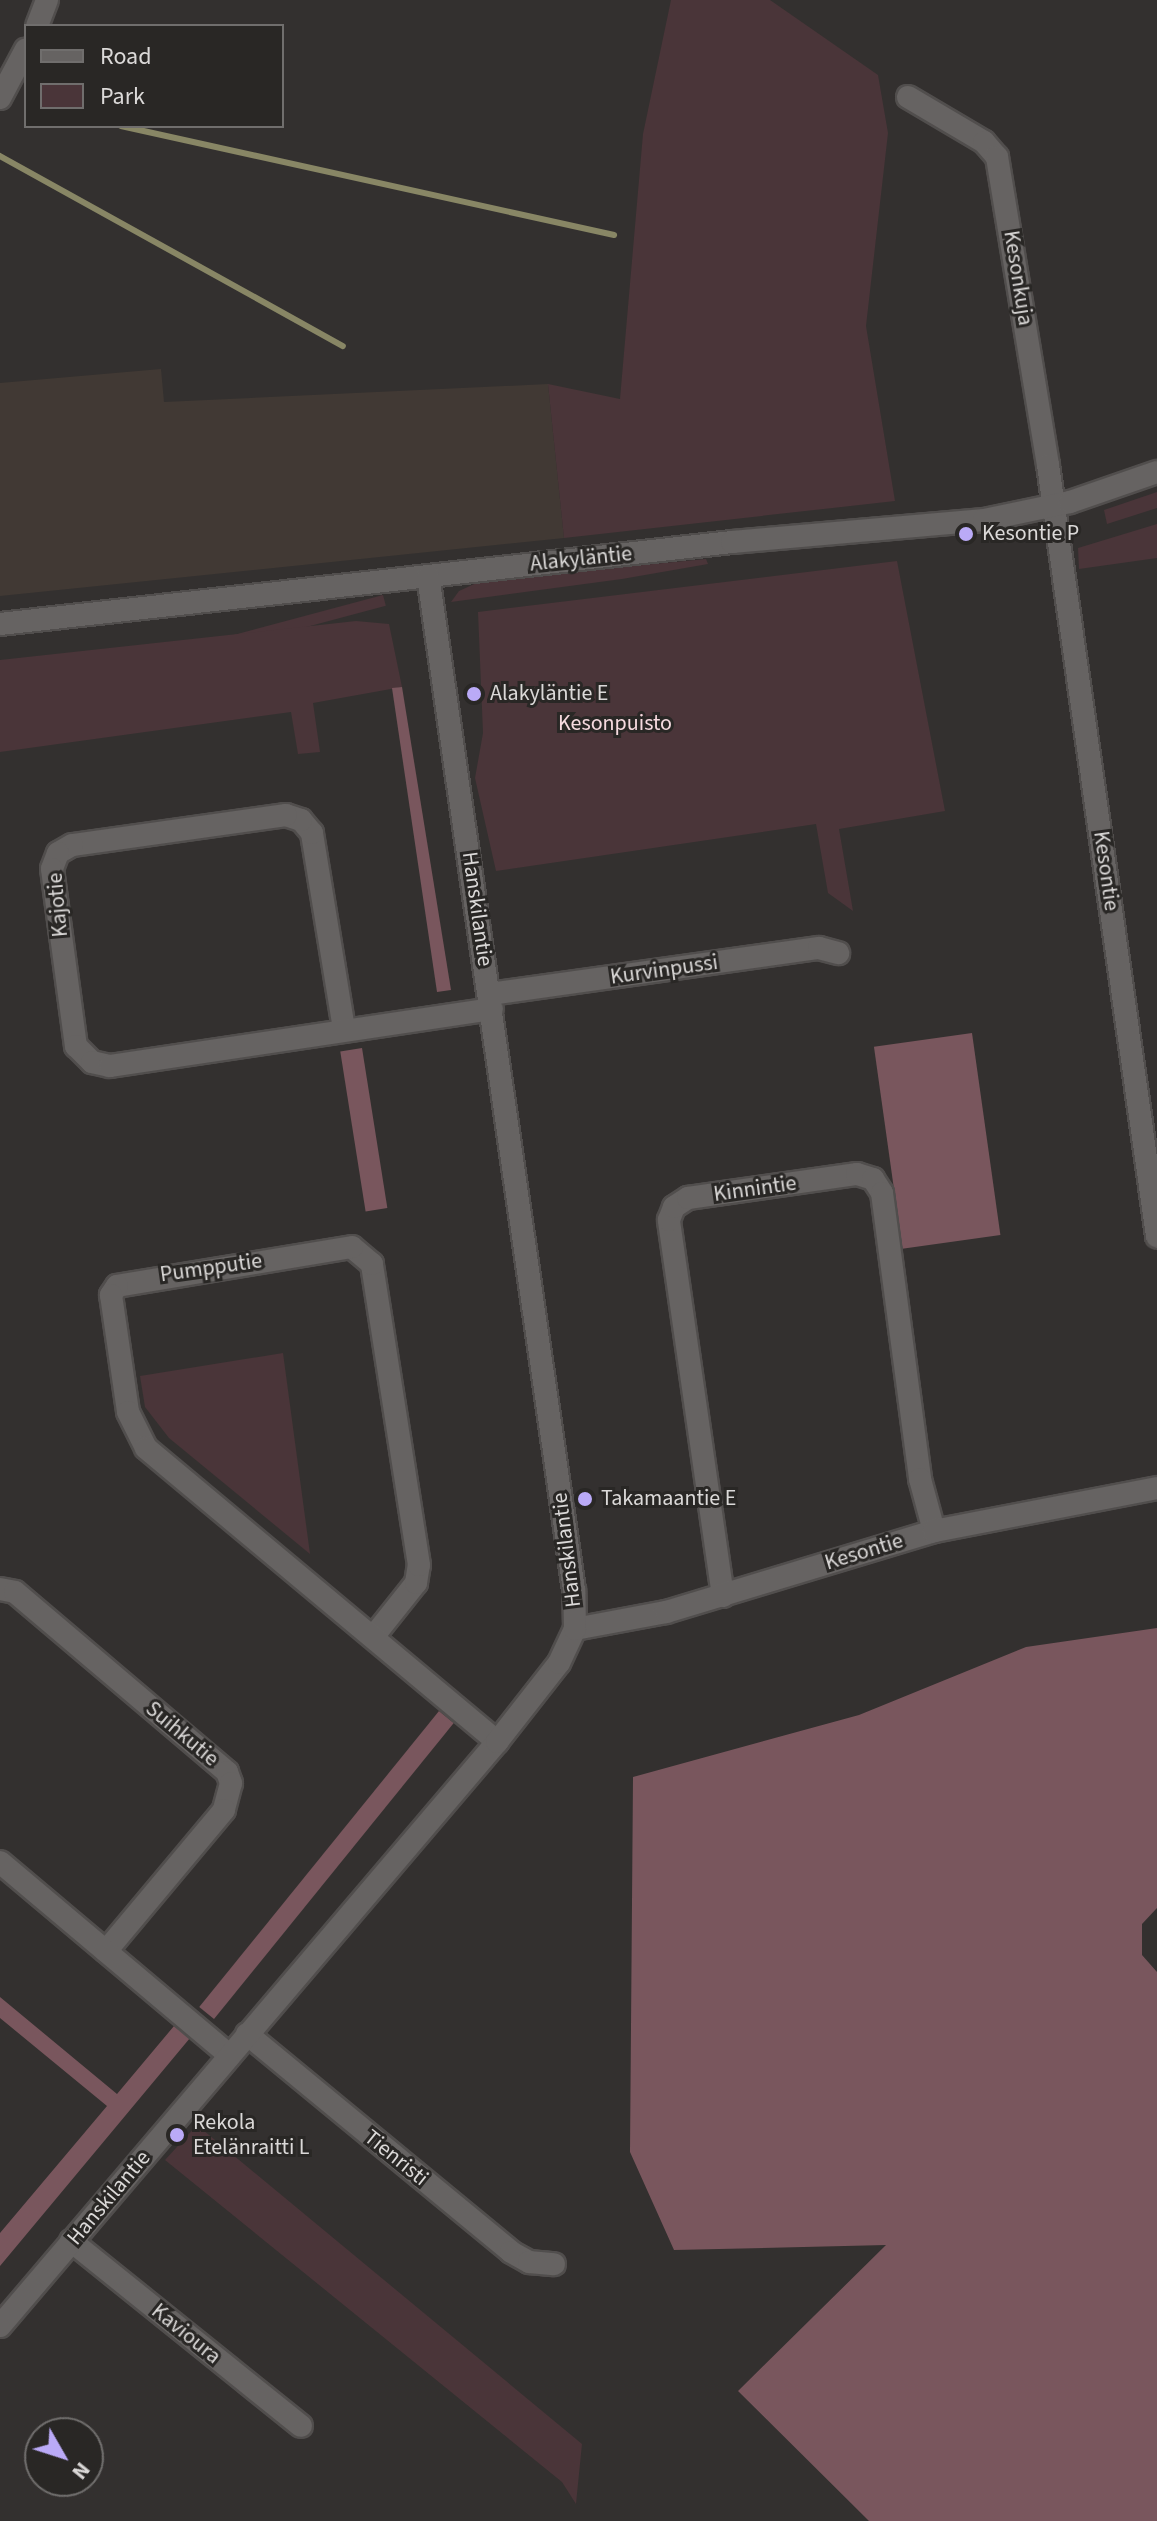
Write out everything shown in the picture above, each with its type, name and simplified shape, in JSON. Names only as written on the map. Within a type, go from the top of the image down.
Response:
[{"type":"street","points":[[38,24],[47,0]]},
{"type":"street","points":[[0,98],[24,53]]},
{"type":"street","name":"Kesonkuja","points":[[908,97],[984,142],[997,157],[1054,507]]},
{"type":"street","name":"Alakyläntie","points":[[0,624],[732,542],[918,529],[1054,507],[1157,472]]},
{"type":"street","name":"Kesontie","points":[[1054,507],[1157,1236]]},
{"type":"street","name":"Hanskilantie","points":[[0,2326],[497,1742],[559,1663],[575,1629],[574,1590],[428,576]]},
{"type":"street","name":"Kajotie","points":[[344,1029],[312,833],[301,820],[286,815],[72,845],[58,853],[52,869],[76,1046],[92,1062],[110,1066],[344,1029],[491,1002]]},
{"type":"street","name":"Kurvinpussi","points":[[491,1002],[819,948],[838,953]]},
{"type":"street","name":"Kinnintie","points":[[723,1596],[669,1220],[674,1207],[688,1198],[857,1174],[873,1179],[882,1193],[920,1479],[934,1531]]},
{"type":"street","name":"Pumpputie","points":[[373,1637],[416,1583],[419,1565],[372,1264],[352,1247],[117,1286],[111,1295],[135,1434],[373,1637],[497,1742]]},
{"type":"street","name":"Kesontie","points":[[575,1629],[723,1596],[934,1531],[1157,1488]]},
{"type":"street","name":"Suihkutie","points":[[0,1589],[15,1592],[227,1772],[231,1783],[231,1798],[224,1810],[106,1951]]},
{"type":"street","points":[[0,1862],[229,2055]]},
{"type":"street","name":"Tienristi","points":[[247,2034],[511,2252],[529,2262],[554,2264]]},
{"type":"street","name":"Kavioura","points":[[71,2241],[301,2426]]},
{"type":"shaded area","points":[[161,369],[164,402],[548,384],[564,538],[0,596],[0,383]]},
{"type":"shaded area","points":[[402,687],[451,990],[437,992],[392,688]]},
{"type":"shaded area","points":[[972,1033],[1000,1235],[902,1249],[874,1047]]},
{"type":"shaded area","points":[[362,1048],[387,1208],[366,1211],[340,1051]]},
{"type":"shaded area","points":[[1157,1628],[1157,1908],[1142,1924],[1142,1955],[1157,1972],[1157,2521],[869,2521],[738,2391],[886,2245],[674,2250],[630,2152],[633,1777],[859,1715],[1026,1647]]},
{"type":"shaded area","points":[[439,1711],[454,1723],[214,2019],[199,2007]]},
{"type":"shaded area","points":[[0,1997],[117,2094],[174,2026],[190,2038],[0,2266],[0,2233],[107,2106],[0,2018]]},
{"type":"green space","points":[[671,0],[770,0],[878,75],[888,133],[866,326],[895,501],[564,538],[548,384],[620,399],[643,134]]},
{"type":"green space","points":[[1157,492],[1157,508],[1107,524],[1104,510]]},
{"type":"green space","points":[[1157,524],[1157,558],[1079,569],[1078,548]]},
{"type":"green space","points":[[706,559],[708,564],[622,579],[451,602],[459,591],[483,580]]},
{"type":"green space","name":"Kesonpuisto","points":[[897,561],[945,811],[839,829],[853,911],[828,893],[816,824],[496,871],[475,778],[483,733],[478,612]]},
{"type":"green space","points":[[383,595],[386,606],[14,705],[11,695]]},
{"type":"green space","points":[[356,621],[389,624],[402,687],[313,703],[320,752],[298,754],[291,712],[0,752],[0,660]]},
{"type":"green space","points":[[283,1353],[310,1554],[169,1438],[145,1407],[140,1376]]},
{"type":"green space","points":[[197,2125],[582,2444],[576,2504],[562,2482],[165,2160]]},
{"type":"waterway","points":[[130,128],[614,235]]},
{"type":"waterway","points":[[0,156],[343,346]]},
{"type":"place","name":"Kesontie P","points":[[966,534]]},
{"type":"place","name":"Alakyläntie E","points":[[474,694]]},
{"type":"place","name":"Takamaantie E","points":[[585,1499]]},
{"type":"place","name":"Rekola Etelänraitti L","points":[[177,2135]]}]
